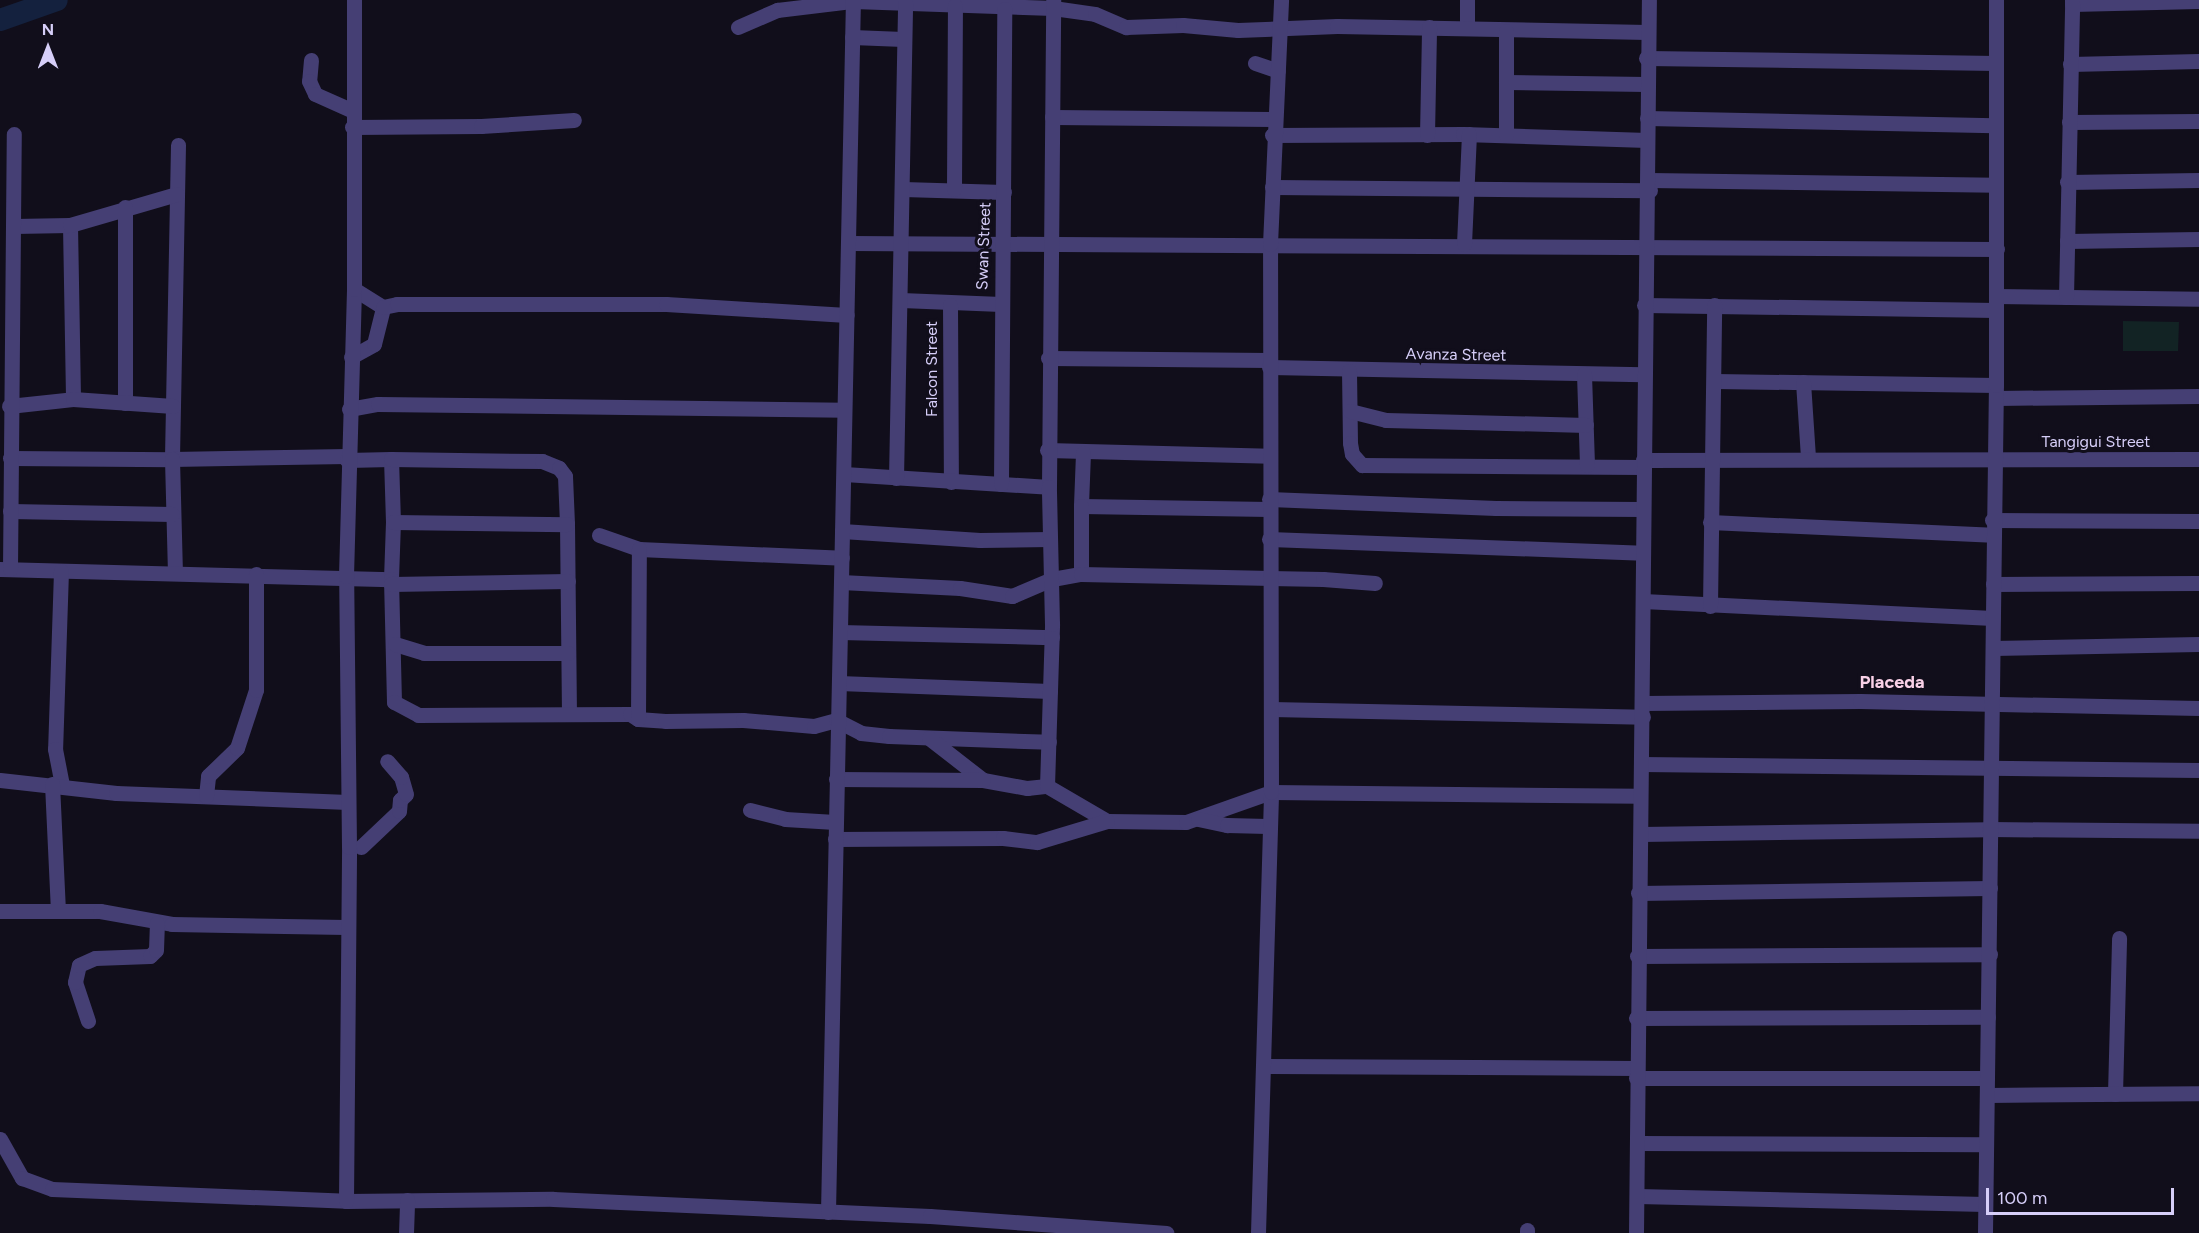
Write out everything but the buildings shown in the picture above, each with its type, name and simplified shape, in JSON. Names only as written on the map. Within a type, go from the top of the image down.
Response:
[{"type":"street","points":[[346,1202],[348,802],[346,576],[347,458],[354,289],[351,110],[354,0]]},
{"type":"street","points":[[738,27],[777,10],[853,0],[1004,9],[1053,4],[1095,14],[1126,27],[1183,25],[1238,30],[1281,26],[1429,27],[1506,31],[1647,33]]},
{"type":"street","points":[[828,1212],[836,720],[844,474],[853,0]]},
{"type":"street","points":[[1258,1233],[1265,1066],[1267,826],[1271,792],[1272,577],[1269,539],[1269,363],[1272,135],[1281,0]]},
{"type":"street","points":[[1467,0],[1467,28]]},
{"type":"street","points":[[1636,1233],[1636,1018],[1641,834],[1639,795],[1643,710],[1643,374],[1649,185],[1646,58],[1649,0]]},
{"type":"street","points":[[1985,1233],[1990,954],[1989,769],[1993,648],[1992,528],[1996,392],[1994,125],[1996,0],[1991,0]]},
{"type":"street","points":[[2066,297],[2072,2],[2199,1]]},
{"type":"street","points":[[896,478],[905,3]]},
{"type":"street","points":[[1047,786],[1052,637],[1047,450],[1053,4]]},
{"type":"street","points":[[954,189],[955,6]]},
{"type":"street","name":"Swan Street","points":[[1000,484],[1004,9]]},
{"type":"street","points":[[1427,135],[1429,27]]},
{"type":"street","points":[[1506,31],[1506,135]]},
{"type":"street","points":[[852,37],[903,39]]},
{"type":"street","points":[[1646,58],[1996,63]]},
{"type":"street","points":[[311,60],[309,81],[315,94],[351,110]]},
{"type":"street","points":[[2070,64],[2199,61]]},
{"type":"street","points":[[1255,63],[1278,71]]},
{"type":"street","points":[[1506,82],[1646,84]]},
{"type":"street","points":[[1052,117],[1274,119]]},
{"type":"street","points":[[1647,118],[1994,125]]},
{"type":"street","points":[[352,127],[481,126],[574,120]]},
{"type":"street","points":[[2069,122],[2199,121]]},
{"type":"street","points":[[14,134],[14,226],[6,410],[10,458],[10,511],[5,569],[346,576],[391,581],[568,581]]},
{"type":"street","points":[[1464,244],[1469,134]]},
{"type":"street","points":[[1272,135],[1469,134],[1647,140]]},
{"type":"street","points":[[175,572],[172,459],[173,406],[177,377],[178,145]]},
{"type":"street","points":[[2067,182],[2199,180]]},
{"type":"street","points":[[1272,187],[1995,185]]},
{"type":"street","points":[[903,189],[1004,192]]},
{"type":"street","points":[[14,226],[70,225],[125,207],[177,194]]},
{"type":"street","points":[[125,207],[125,403]]},
{"type":"street","points":[[70,225],[73,399]]},
{"type":"street","points":[[2067,241],[2199,239]]},
{"type":"street","points":[[849,243],[902,241],[1002,242],[1050,246],[1464,244],[1996,249]]},
{"type":"street","points":[[354,289],[383,307],[432,302],[642,304],[847,315]]},
{"type":"street","points":[[1644,304],[1996,303],[2066,297],[2199,299]]},
{"type":"street","name":"Falcon Street","points":[[901,300],[950,305],[951,482]]},
{"type":"street","points":[[950,305],[1000,304]]},
{"type":"street","points":[[1710,606],[1710,522],[1715,381],[1714,305]]},
{"type":"street","points":[[351,357],[376,340],[383,307]]},
{"type":"street","name":"Avanza Street","points":[[1048,358],[1269,363],[1349,371],[1643,374]]},
{"type":"street","name":"Tangigui Street","points":[[1349,371],[1352,454],[1362,465],[1587,465],[1712,458],[1808,457],[1993,460],[2199,459]]},
{"type":"street","points":[[1584,374],[1587,465]]},
{"type":"street","points":[[1715,381],[1803,382],[1996,392],[2199,396]]},
{"type":"street","points":[[1803,382],[1808,457]]},
{"type":"street","points":[[6,410],[73,399],[173,406]]},
{"type":"street","points":[[349,409],[378,404],[844,410]]},
{"type":"street","points":[[1350,411],[1386,420],[1586,425]]},
{"type":"street","points":[[1047,450],[1083,453],[1269,456]]},
{"type":"street","points":[[1081,574],[1083,453]]},
{"type":"street","points":[[10,458],[347,458],[542,461],[553,464],[565,476],[569,714]]},
{"type":"street","points":[[391,459],[393,522],[391,581],[395,644],[392,685],[394,702],[401,709],[418,716],[630,714],[638,719],[743,720],[814,726],[836,720],[861,733],[1049,742]]},
{"type":"street","points":[[844,474],[1049,488]]},
{"type":"street","points":[[1081,506],[1269,504],[1643,509]]},
{"type":"street","points":[[10,511],[172,514]]},
{"type":"street","points":[[1710,522],[1992,528],[2199,521]]},
{"type":"street","points":[[393,522],[567,524]]},
{"type":"street","points":[[842,531],[980,540],[1050,539]]},
{"type":"street","points":[[599,535],[639,549],[842,558]]},
{"type":"street","points":[[1269,539],[1642,553]]},
{"type":"street","points":[[638,719],[639,549]]},
{"type":"street","points":[[58,910],[55,749],[61,571]]},
{"type":"street","points":[[206,796],[208,776],[237,748],[256,690],[256,574]]},
{"type":"street","points":[[841,582],[960,588],[1012,596],[1052,579],[1081,574],[1272,577],[1375,583]]},
{"type":"street","points":[[1993,584],[2199,583]]},
{"type":"street","points":[[1643,601],[1993,618]]},
{"type":"street","points":[[840,632],[1052,637]]},
{"type":"street","points":[[395,644],[424,653],[568,653]]},
{"type":"street","points":[[1993,648],[2199,645]]},
{"type":"street","points":[[839,683],[1050,691]]},
{"type":"street","points":[[1271,709],[1643,710],[1992,704],[2199,708]]},
{"type":"street","points":[[926,736],[983,780]]},
{"type":"street","points":[[361,848],[399,811],[400,800],[406,794],[401,777],[387,761]]},
{"type":"street","points":[[1641,764],[2199,770]]},
{"type":"street","points":[[836,779],[983,780],[1027,788],[1047,786],[1107,821]]},
{"type":"street","points":[[0,780],[116,793],[348,802]]},
{"type":"street","points":[[835,839],[1003,838],[1036,842],[1107,821],[1171,823],[1198,819],[1271,792],[1639,795]]},
{"type":"street","points":[[750,810],[785,819],[835,822]]},
{"type":"street","points":[[1198,819],[1227,825],[1267,826]]},
{"type":"street","points":[[1641,834],[1989,829],[2199,831]]},
{"type":"street","points":[[1638,893],[1990,888]]},
{"type":"street","points":[[0,911],[100,911],[157,923],[346,927]]},
{"type":"street","points":[[88,1022],[75,982],[79,964],[95,958],[150,956],[156,950],[157,923]]},
{"type":"street","points":[[2115,1094],[2120,938]]},
{"type":"street","points":[[1637,956],[1990,954]]},
{"type":"street","points":[[1636,1018],[1988,1017]]},
{"type":"street","points":[[1265,1066],[1987,1078]]},
{"type":"street","points":[[1987,1095],[2199,1093]]},
{"type":"street","points":[[0,1139],[22,1178],[39,1186],[346,1202],[553,1199],[828,1212],[1166,1233]]},
{"type":"street","points":[[1637,1143],[1986,1144]]},
{"type":"street","points":[[1637,1196],[1985,1204]]},
{"type":"street","points":[[406,1233],[407,1200]]},
{"type":"shaded area","points":[[2123,321],[2179,322],[2178,351],[2123,351]]},
{"type":"waterway","points":[[0,20],[57,0]]},
{"type":"district","name":"Placeda","points":[[1892,682]]}]
